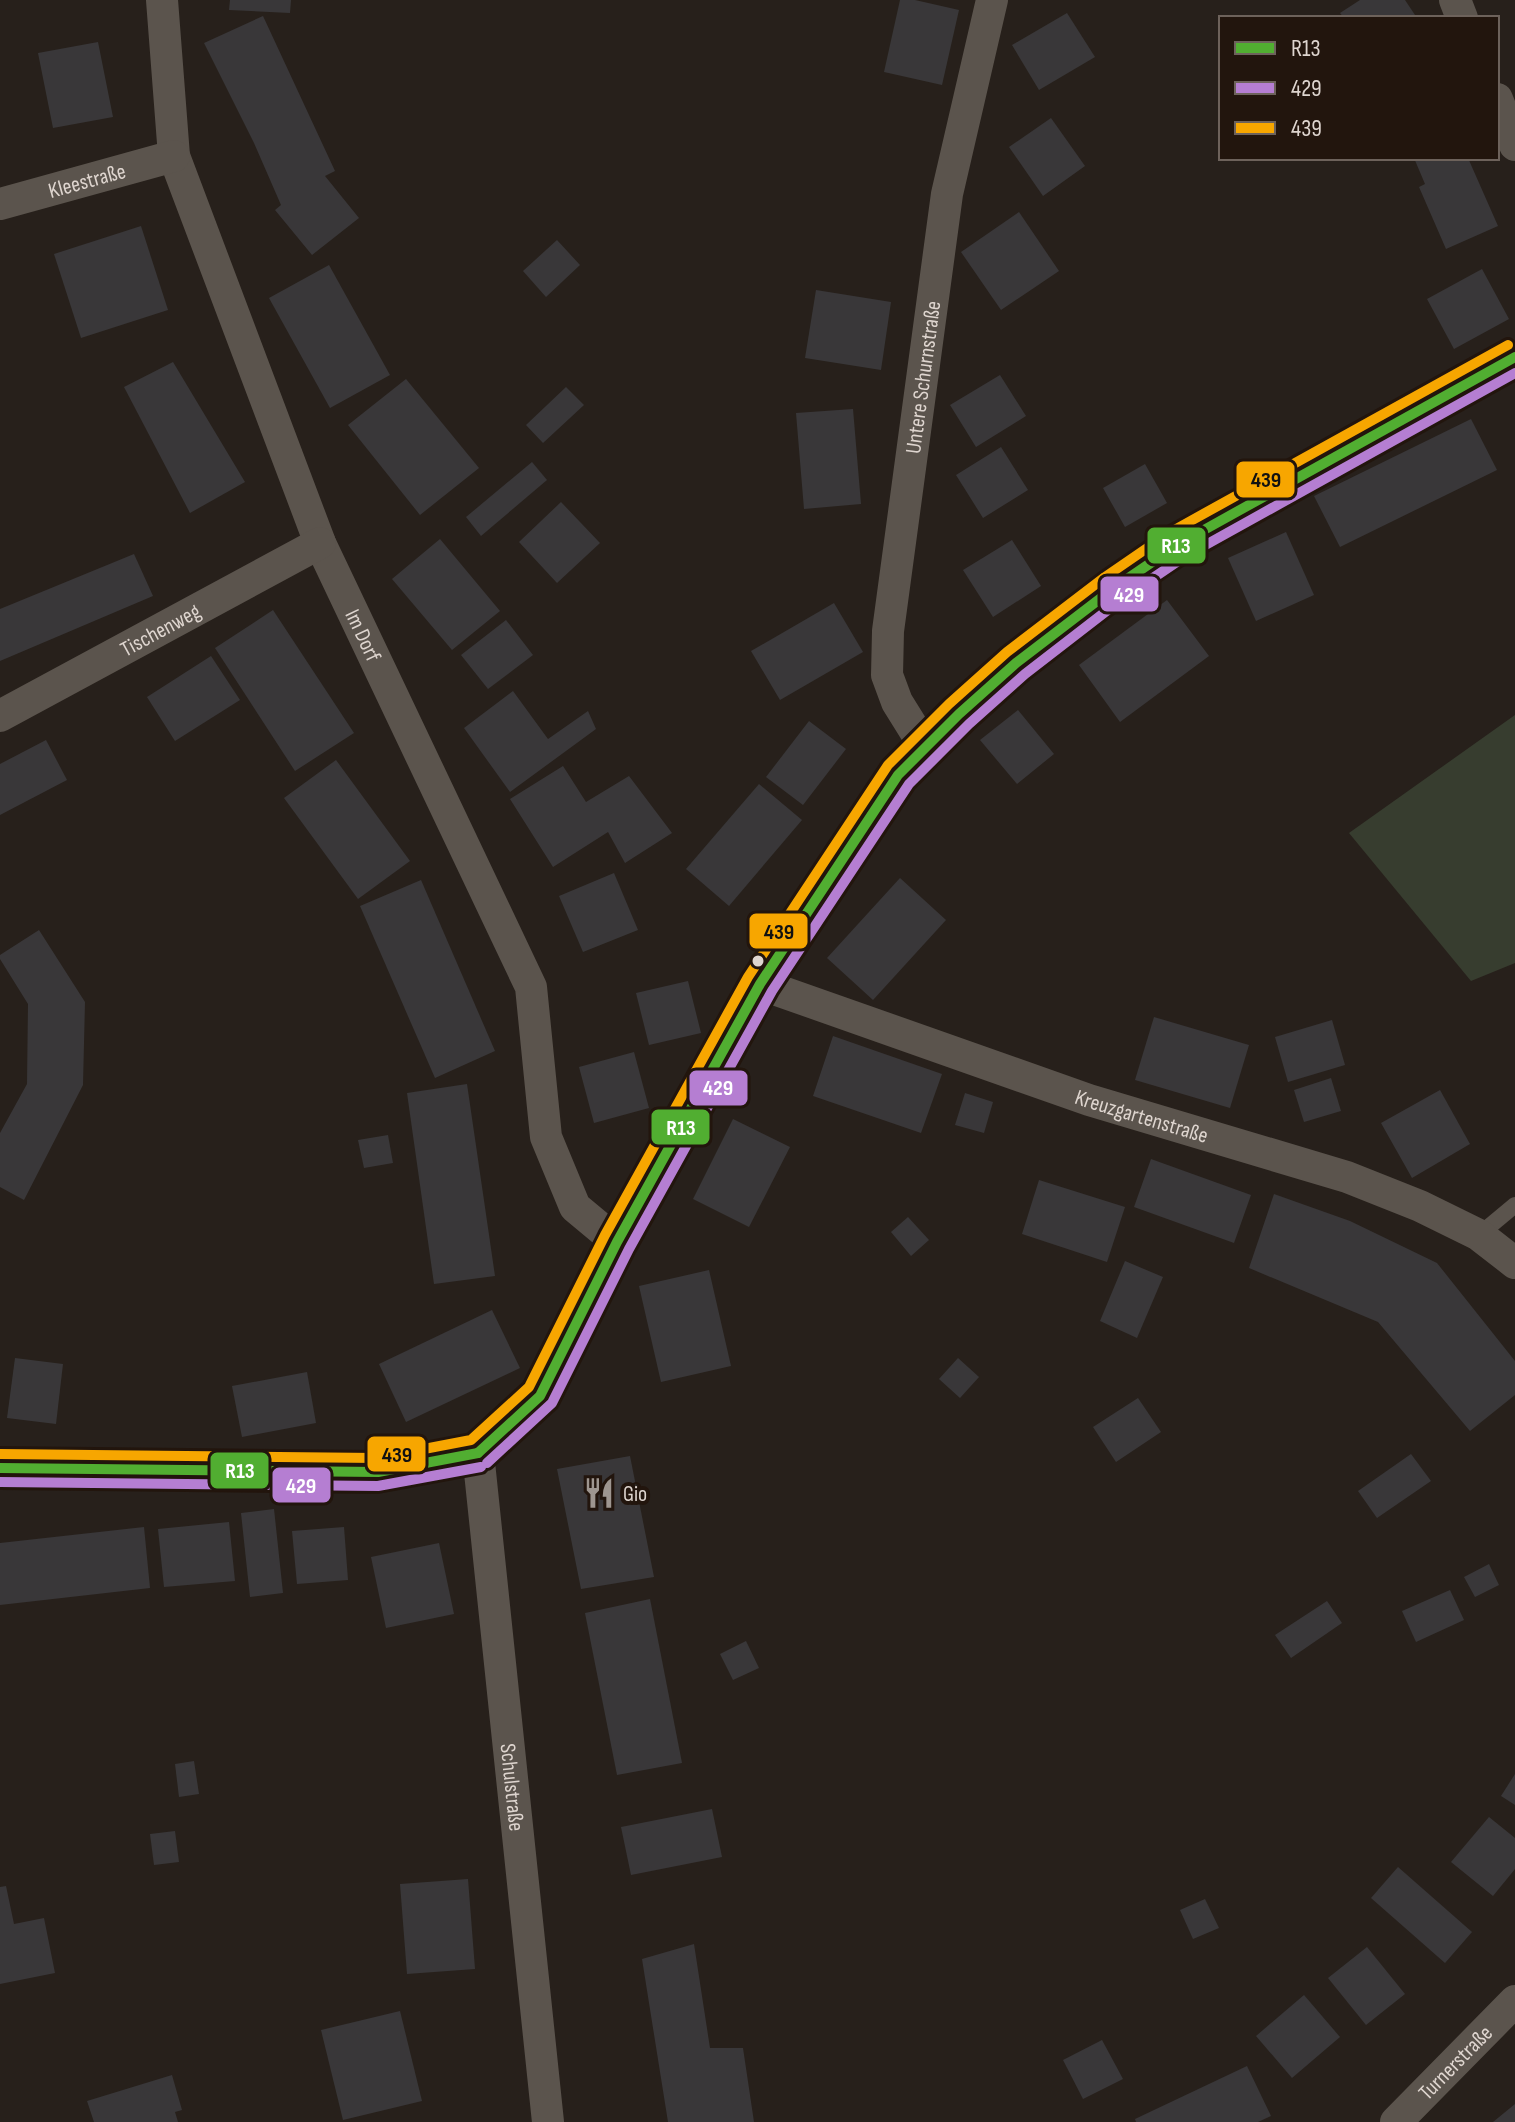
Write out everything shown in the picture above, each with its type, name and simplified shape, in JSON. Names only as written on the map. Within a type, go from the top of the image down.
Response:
[{"type":"street","name":"Im Dorf","points":[[162,0],[174,156],[320,543],[531,987],[546,1137],[575,1207],[617,1242]]},
{"type":"street","name":"Untere Schurnstraße","points":[[925,747],[897,702],[887,675],[888,631],[947,194],[992,0]]},
{"type":"street","points":[[1499,104],[1515,145]]},
{"type":"street","name":"Kleestraße","points":[[0,204],[174,156]]},
{"type":"street","points":[[0,1468],[378,1472],[478,1453],[540,1396],[617,1242],[760,984],[898,775],[1028,653],[1177,545],[1515,357]]},
{"type":"street","name":"Tischenweg","points":[[0,716],[320,543]]},
{"type":"street","name":"Kreuzgartenstraße","points":[[760,984],[1089,1100],[1347,1177],[1420,1206],[1479,1235],[1515,1263]]},
{"type":"street","name":"Schulstraße","points":[[478,1453],[548,2122]]},
{"type":"street","name":"Turnerstraße","points":[[1396,2122],[1515,2001]]},
{"type":"lane","points":[[1479,1235],[1515,1205]]},
{"type":"green space","points":[[1515,715],[1515,963],[1471,981],[1349,833]]},
{"type":"building","points":[[230,0],[291,0],[290,13],[229,10]]},
{"type":"building","points":[[900,0],[915,0],[959,10],[942,85],[884,72]]},
{"type":"building","points":[[1360,0],[1405,0],[1416,16],[1342,16],[1340,13]]},
{"type":"building","points":[[1067,13],[1095,57],[1039,90],[1012,45]]},
{"type":"building","points":[[263,16],[335,171],[325,176],[359,218],[312,255],[275,210],[281,205],[204,43]]},
{"type":"building","points":[[98,42],[113,117],[53,128],[38,53]]},
{"type":"building","points":[[1051,118],[1085,166],[1043,196],[1009,147]]},
{"type":"building","points":[[1415,160],[1469,160],[1498,226],[1446,249],[1419,187],[1425,184]]},
{"type":"building","points":[[1019,212],[1059,271],[1001,310],[961,252]]},
{"type":"building","points":[[141,226],[168,310],[81,338],[54,254]]},
{"type":"building","points":[[557,240],[580,265],[546,297],[523,271]]},
{"type":"building","points":[[329,265],[390,375],[330,408],[269,298]]},
{"type":"building","points":[[1482,269],[1509,319],[1454,349],[1427,299]]},
{"type":"building","points":[[816,290],[891,302],[881,370],[805,358]]},
{"type":"building","points":[[173,362],[245,482],[190,513],[124,387]]},
{"type":"building","points":[[1000,375],[1026,416],[976,447],[950,405]]},
{"type":"building","points":[[406,379],[479,468],[420,515],[348,425]]},
{"type":"building","points":[[566,387],[584,405],[543,443],[526,425]]},
{"type":"building","points":[[853,409],[861,504],[804,509],[796,413]]},
{"type":"building","points":[[1471,419],[1497,470],[1340,547],[1314,496]]},
{"type":"building","points":[[1001,447],[1028,490],[983,518],[956,475]]},
{"type":"building","points":[[532,462],[547,480],[481,536],[466,517]]},
{"type":"building","points":[[1145,464],[1167,503],[1125,527],[1103,488]]},
{"type":"building","points":[[561,502],[600,543],[557,583],[519,542]]},
{"type":"building","points":[[1286,532],[1314,595],[1256,621],[1228,558]]},
{"type":"building","points":[[440,539],[500,611],[452,650],[392,579]]},
{"type":"building","points":[[1012,540],[1041,586],[993,617],[963,570]]},
{"type":"building","points":[[134,554],[153,596],[0,661],[0,609]]},
{"type":"building","points":[[1167,600],[1209,656],[1120,722],[1079,665]]},
{"type":"building","points":[[834,603],[863,652],[780,700],[751,651]]},
{"type":"building","points":[[273,610],[354,733],[295,771],[215,648]]},
{"type":"building","points":[[506,620],[533,655],[488,689],[461,655]]},
{"type":"building","points":[[211,656],[240,700],[175,741],[147,697]]},
{"type":"building","points":[[513,691],[548,739],[588,711],[596,729],[510,792],[464,728]]},
{"type":"building","points":[[1018,710],[1054,754],[1017,784],[980,740]]},
{"type":"building","points":[[809,721],[846,749],[803,805],[766,777]]},
{"type":"building","points":[[46,740],[67,780],[0,815],[0,764]]},
{"type":"building","points":[[336,760],[410,861],[358,899],[284,798]]},
{"type":"building","points":[[563,766],[586,802],[629,776],[672,833],[625,863],[608,832],[553,867],[510,799]]},
{"type":"building","points":[[759,784],[802,820],[729,906],[686,869]]},
{"type":"building","points":[[614,873],[638,930],[583,952],[559,896]]},
{"type":"building","points":[[900,878],[946,920],[873,1000],[827,958]]},
{"type":"building","points":[[421,880],[495,1051],[435,1078],[360,906]]},
{"type":"building","points":[[39,930],[85,1002],[83,1085],[24,1200],[0,1187],[0,1133],[27,1084],[28,1004],[0,955]]},
{"type":"building","points":[[688,981],[701,1033],[649,1045],[636,993]]},
{"type":"building","points":[[1154,1017],[1249,1045],[1230,1108],[1135,1080]]},
{"type":"building","points":[[1332,1020],[1345,1065],[1288,1082],[1275,1037]]},
{"type":"building","points":[[833,1036],[942,1074],[921,1133],[813,1096]]},
{"type":"building","points":[[634,1052],[649,1108],[594,1123],[579,1067]]},
{"type":"building","points":[[1331,1078],[1341,1111],[1304,1122],[1294,1090]]},
{"type":"building","points":[[467,1084],[495,1276],[434,1284],[407,1093]]},
{"type":"building","points":[[1440,1090],[1470,1144],[1412,1178],[1381,1123]]},
{"type":"building","points":[[965,1093],[993,1102],[984,1133],[955,1125]]},
{"type":"building","points":[[733,1119],[790,1147],[749,1227],[693,1199]]},
{"type":"building","points":[[388,1135],[393,1163],[364,1168],[358,1140]]},
{"type":"building","points":[[1151,1159],[1251,1195],[1234,1243],[1134,1207]]},
{"type":"building","points":[[1039,1180],[1125,1207],[1107,1262],[1022,1234]]},
{"type":"building","points":[[1274,1194],[1350,1221],[1437,1263],[1515,1361],[1515,1395],[1470,1431],[1378,1322],[1249,1268]]},
{"type":"building","points":[[908,1217],[929,1240],[911,1256],[891,1232]]},
{"type":"building","points":[[1125,1261],[1163,1277],[1137,1338],[1100,1321]]},
{"type":"building","points":[[709,1270],[731,1366],[661,1382],[639,1286]]},
{"type":"building","points":[[492,1310],[520,1368],[406,1422],[379,1364]]},
{"type":"building","points":[[15,1358],[63,1364],[56,1424],[7,1418]]},
{"type":"building","points":[[958,1358],[979,1377],[960,1398],[939,1379]]},
{"type":"building","points":[[307,1372],[316,1423],[242,1437],[232,1386]]},
{"type":"building","points":[[1138,1398],[1161,1432],[1116,1462],[1093,1427]]},
{"type":"building","points":[[1411,1454],[1431,1481],[1377,1518],[1358,1491]]},
{"type":"building","points":[[630,1456],[654,1577],[581,1589],[557,1469]]},
{"type":"building","points":[[274,1509],[283,1593],[250,1597],[241,1513]]},
{"type":"building","points":[[229,1522],[235,1581],[164,1587],[158,1529]]},
{"type":"building","points":[[144,1527],[150,1588],[0,1605],[0,1543]]},
{"type":"building","points":[[344,1527],[348,1580],[297,1584],[292,1531]]},
{"type":"building","points":[[439,1543],[454,1614],[386,1628],[371,1557]]},
{"type":"building","points":[[1489,1564],[1499,1585],[1475,1597],[1464,1577]]},
{"type":"building","points":[[1450,1590],[1464,1620],[1416,1642],[1402,1611]]},
{"type":"building","points":[[650,1599],[682,1763],[617,1775],[585,1613]]},
{"type":"building","points":[[1327,1601],[1342,1623],[1291,1658],[1275,1635]]},
{"type":"building","points":[[746,1641],[759,1668],[733,1680],[720,1654]]},
{"type":"building","points":[[194,1761],[199,1794],[179,1797],[175,1764]]},
{"type":"building","points":[[1515,1774],[1515,1805],[1501,1796]]},
{"type":"building","points":[[712,1809],[722,1857],[631,1875],[621,1827]]},
{"type":"building","points":[[1489,1817],[1515,1838],[1515,1869],[1493,1896],[1451,1862]]},
{"type":"building","points":[[175,1831],[179,1862],[154,1865],[150,1834]]},
{"type":"building","points":[[1398,1867],[1472,1932],[1445,1963],[1371,1898]]},
{"type":"building","points":[[468,1879],[475,1969],[407,1974],[400,1884]]},
{"type":"building","points":[[6,1886],[14,1924],[44,1918],[55,1973],[0,1984],[0,1887]]},
{"type":"building","points":[[1205,1899],[1219,1928],[1193,1939],[1180,1910]]},
{"type":"building","points":[[694,1944],[710,2048],[743,2048],[754,2122],[668,2122],[642,1959]]},
{"type":"building","points":[[1367,1947],[1405,1994],[1366,2025],[1328,1978]]},
{"type":"building","points":[[1304,1995],[1340,2037],[1292,2078],[1256,2036]]},
{"type":"building","points":[[400,2011],[422,2101],[343,2120],[321,2030]]},
{"type":"building","points":[[1102,2040],[1123,2079],[1083,2099],[1063,2060]]},
{"type":"building","points":[[1247,2066],[1271,2116],[1258,2122],[1136,2122],[1135,2119]]},
{"type":"building","points":[[172,2075],[182,2110],[175,2112],[178,2122],[94,2122],[87,2101]]},
{"type":"building","points":[[1515,2104],[1515,2122],[1493,2122]]},
{"type":"transit line","name":"439","points":[[0,1454],[377,1458],[471,1440],[529,1387],[605,1235],[748,977],[888,765],[1007,652],[1105,577],[1169,533],[1508,345]]},
{"type":"transit line","name":"R13","points":[[478,1453],[540,1396],[617,1242],[760,984],[898,775],[1016,663],[1114,588],[1177,545],[1515,357]]},
{"type":"transit line","name":"429","points":[[487,1463],[552,1403],[629,1249],[772,991],[909,784],[1025,674],[1122,599],[1184,557],[1515,373]]},
{"type":"transit line","name":"R13","points":[[0,1468],[378,1472],[478,1453]]},
{"type":"transit line","name":"429","points":[[0,1482],[378,1486],[481,1467]]},
{"type":"place","name":"Gio","points":[[599,1493]]}]
